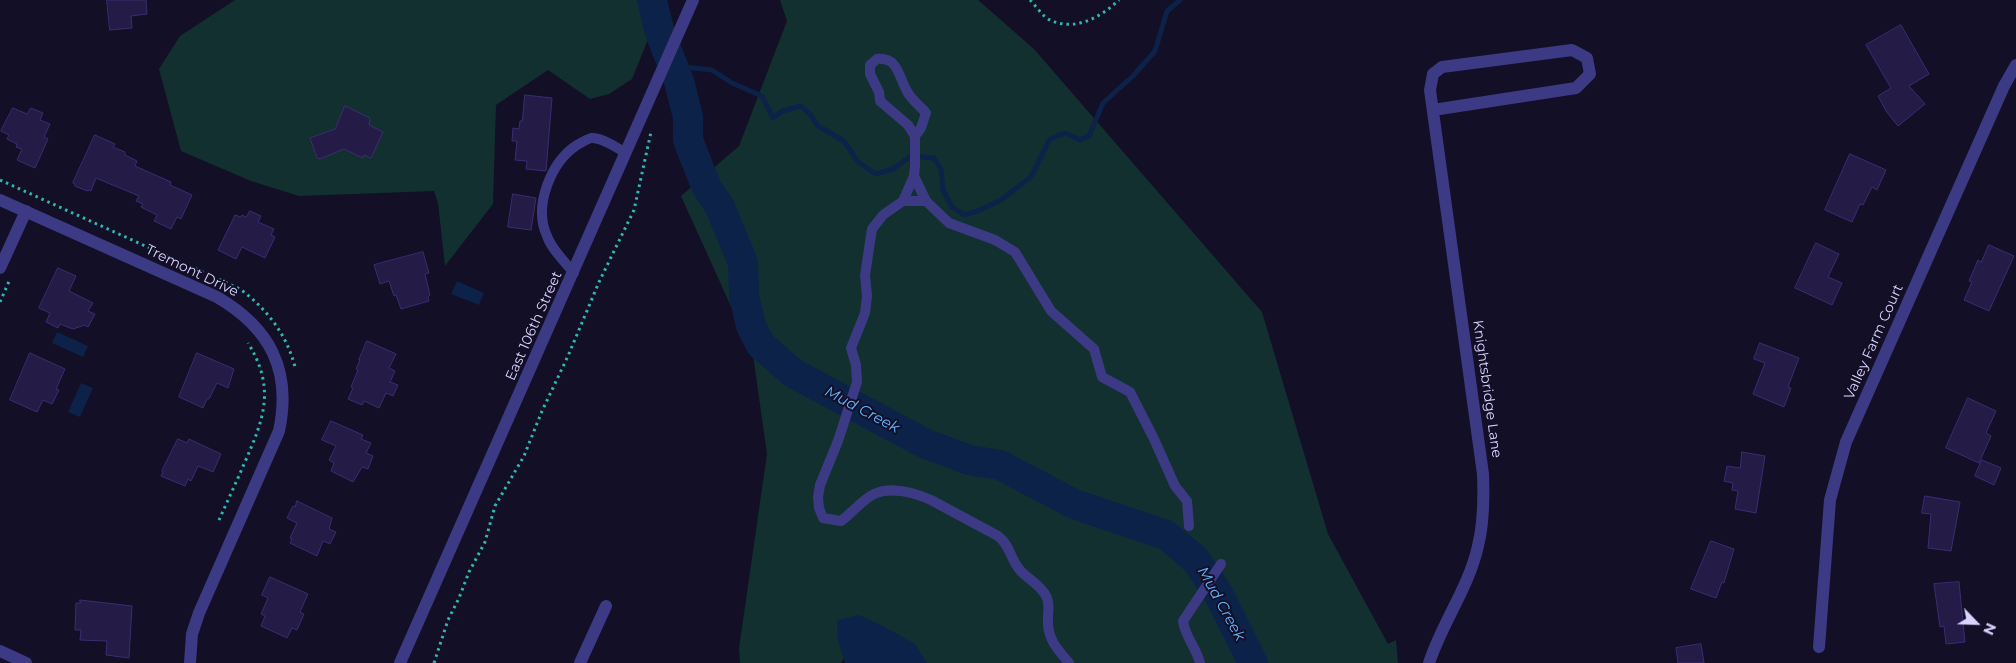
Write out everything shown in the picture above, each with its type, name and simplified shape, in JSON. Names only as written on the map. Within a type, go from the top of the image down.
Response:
[{"type":"street","name":"East 106th Street","points":[[400,663],[574,273],[692,2]]},
{"type":"street","name":"Knightsbridge Lane","points":[[1430,663],[1462,590],[1478,547],[1484,510],[1483,474],[1430,90],[1433,74],[1442,67],[1572,50],[1587,58],[1590,74],[1576,88],[1433,110]]},
{"type":"street","name":"Valley Farm Court","points":[[1820,647],[1830,500],[1846,442],[2004,86],[2016,65]]},
{"type":"street","name":"Tremont Drive","points":[[0,200],[230,305],[246,315],[271,347],[278,367],[283,400],[278,430],[199,613],[192,634],[190,663]]},
{"type":"street","points":[[0,268],[26,211]]},
{"type":"street","points":[[580,663],[606,606]]},
{"type":"street","points":[[0,650],[26,663]]},
{"type":"lane","points":[[915,140],[908,125],[880,101],[879,92],[870,74],[870,65],[876,59],[886,58],[893,63],[909,95],[926,113],[915,140],[914,171],[903,201],[883,215],[872,229],[865,275],[867,296],[865,313],[851,348],[857,382],[838,441],[820,485],[819,508],[824,518],[841,521],[874,494],[886,491],[906,492],[931,500],[998,536],[1009,547],[1018,568],[1038,585],[1046,597],[1049,607],[1048,625],[1050,634],[1054,644],[1069,663]]},
{"type":"lane","points":[[574,273],[546,236],[542,209],[544,195],[555,168],[567,152],[591,138],[603,141],[626,153]]},
{"type":"lane","points":[[914,171],[926,201],[949,223],[995,240],[1015,252],[1051,311],[1094,349],[1102,377],[1130,392],[1175,486],[1187,501],[1189,526]]},
{"type":"lane","points":[[903,201],[926,201]]},
{"type":"lane","points":[[1200,663],[1198,654],[1184,632],[1183,621],[1221,564]]},
{"type":"path","points":[[1030,0],[1049,20],[1070,24],[1096,17],[1109,10],[1118,0]]},
{"type":"path","points":[[434,663],[448,620],[469,572],[485,542],[495,506],[524,456],[599,282],[634,210],[652,130]]},
{"type":"path","points":[[0,180],[240,289],[258,304],[285,339],[292,356],[296,375]]},
{"type":"path","points":[[0,302],[12,274]]},
{"type":"path","points":[[219,520],[256,438],[263,414],[263,381],[255,355],[247,341]]},
{"type":"green space","points":[[235,0],[664,0],[632,79],[609,94],[590,99],[548,70],[496,105],[493,204],[445,266],[438,203],[434,191],[299,196],[251,181],[181,151],[159,69],[180,36]]},
{"type":"green space","points":[[780,0],[978,0],[1034,49],[1262,312],[1328,534],[1388,644],[1396,640],[1398,663],[864,663],[855,641],[841,663],[740,663],[739,648],[767,454],[753,355],[681,196],[739,146],[787,21]]},
{"type":"water","points":[[457,281],[484,293],[479,305],[451,294]]},
{"type":"water","points":[[57,332],[88,346],[83,357],[52,343]]},
{"type":"water","points":[[81,383],[93,388],[80,417],[68,412]]},
{"type":"water","points":[[859,615],[915,644],[927,663],[845,663],[838,641],[837,620]]},
{"type":"building","points":[[107,0],[146,0],[147,14],[131,16],[132,28],[110,30]]},
{"type":"building","points":[[1901,25],[1929,74],[1909,86],[1925,104],[1898,126],[1886,111],[1878,96],[1891,88],[1866,45]]},
{"type":"building","points":[[525,95],[552,98],[546,171],[526,169],[527,161],[515,160],[517,141],[512,141],[513,128],[519,129],[520,121],[522,121]]},
{"type":"building","points":[[345,106],[370,118],[369,125],[383,132],[371,158],[364,155],[363,158],[344,149],[320,159],[317,158],[310,138],[335,129]]},
{"type":"building","points":[[13,108],[27,114],[31,108],[43,113],[40,120],[50,124],[44,137],[48,139],[35,168],[17,160],[22,149],[16,147],[17,144],[7,139],[9,135],[1,131]]},
{"type":"building","points":[[95,135],[115,144],[113,147],[125,152],[125,155],[137,161],[135,166],[171,182],[170,185],[192,195],[181,219],[177,217],[171,229],[154,221],[157,215],[141,207],[143,204],[136,201],[139,196],[96,178],[91,191],[75,186],[73,183]]},
{"type":"building","points":[[1850,154],[1886,170],[1877,190],[1872,187],[1863,205],[1860,204],[1852,222],[1825,210]]},
{"type":"building","points":[[513,194],[536,198],[531,230],[508,227]]},
{"type":"building","points":[[250,211],[261,216],[258,222],[274,229],[271,235],[275,237],[265,258],[242,247],[236,259],[218,250],[235,215],[246,217]]},
{"type":"building","points":[[1816,243],[1839,254],[1828,277],[1842,283],[1832,305],[1795,288]]},
{"type":"building","points":[[1989,245],[2014,256],[1989,311],[1964,300],[1972,282],[1969,281],[1978,260],[1981,262]]},
{"type":"building","points":[[423,252],[429,273],[425,274],[430,295],[428,297],[429,301],[401,309],[389,281],[380,284],[374,265]]},
{"type":"building","points":[[58,268],[76,276],[69,291],[93,303],[88,311],[95,314],[88,327],[85,325],[73,329],[60,324],[58,328],[46,322],[50,313],[39,308]]},
{"type":"building","points":[[367,341],[396,354],[389,368],[395,371],[390,382],[398,385],[393,396],[386,393],[379,408],[364,401],[362,405],[348,399],[358,370],[356,369]]},
{"type":"building","points":[[1760,343],[1799,358],[1788,387],[1791,388],[1784,407],[1753,394],[1765,363],[1754,359]]},
{"type":"building","points":[[30,353],[65,369],[56,389],[59,390],[52,404],[43,400],[37,412],[10,400]]},
{"type":"building","points":[[197,353],[234,369],[228,388],[217,383],[203,408],[179,397]]},
{"type":"building","points":[[1968,398],[1996,411],[1986,433],[1991,436],[1979,463],[1946,448]]},
{"type":"building","points":[[331,421],[363,435],[361,439],[371,443],[366,453],[373,456],[368,469],[362,467],[353,482],[331,471],[334,463],[329,460],[336,446],[322,440]]},
{"type":"building","points":[[178,439],[187,443],[189,439],[221,454],[213,472],[198,466],[191,481],[188,479],[185,486],[161,476]]},
{"type":"building","points":[[1742,452],[1765,456],[1756,513],[1735,509],[1738,491],[1732,490],[1733,483],[1724,481],[1727,466],[1740,468]]},
{"type":"building","points":[[1982,460],[2001,468],[1994,485],[1975,476]]},
{"type":"building","points":[[1925,496],[1960,502],[1951,551],[1928,548],[1931,514],[1922,513]]},
{"type":"building","points":[[297,501],[332,518],[329,529],[336,532],[330,544],[323,541],[317,556],[290,543],[292,539],[290,538],[297,523],[287,518]]},
{"type":"building","points":[[1711,541],[1734,549],[1724,583],[1722,582],[1716,598],[1691,589]]},
{"type":"building","points":[[270,577],[308,594],[300,612],[304,614],[297,630],[292,628],[287,638],[261,626],[265,616],[261,614],[268,598],[262,595]]},
{"type":"building","points":[[1959,582],[1965,642],[1946,644],[1944,626],[1940,627],[1934,584]]},
{"type":"building","points":[[80,600],[132,606],[129,658],[106,655],[107,641],[80,640],[81,630],[75,630],[76,603],[80,603]]},
{"type":"building","points":[[1701,644],[1704,663],[1678,663],[1676,648]]},
{"type":"waterway","name":"Mud Creek","points":[[652,0],[660,33],[679,81],[688,117],[688,140],[706,186],[720,207],[743,263],[744,295],[751,326],[761,345],[793,373],[926,444],[969,460],[1000,465],[1074,504],[1166,535],[1196,560],[1218,593],[1253,663]]},
{"type":"waterway","points":[[675,70],[685,67],[712,70],[732,83],[762,96],[773,118],[782,111],[801,106],[810,114],[818,126],[844,141],[858,162],[876,174],[893,169],[911,156],[934,158],[941,169],[943,190],[952,207],[964,215],[1001,200],[1031,177],[1050,139],[1065,133],[1080,140],[1089,136],[1103,103],[1134,75],[1155,51],[1167,11],[1180,0]]}]
